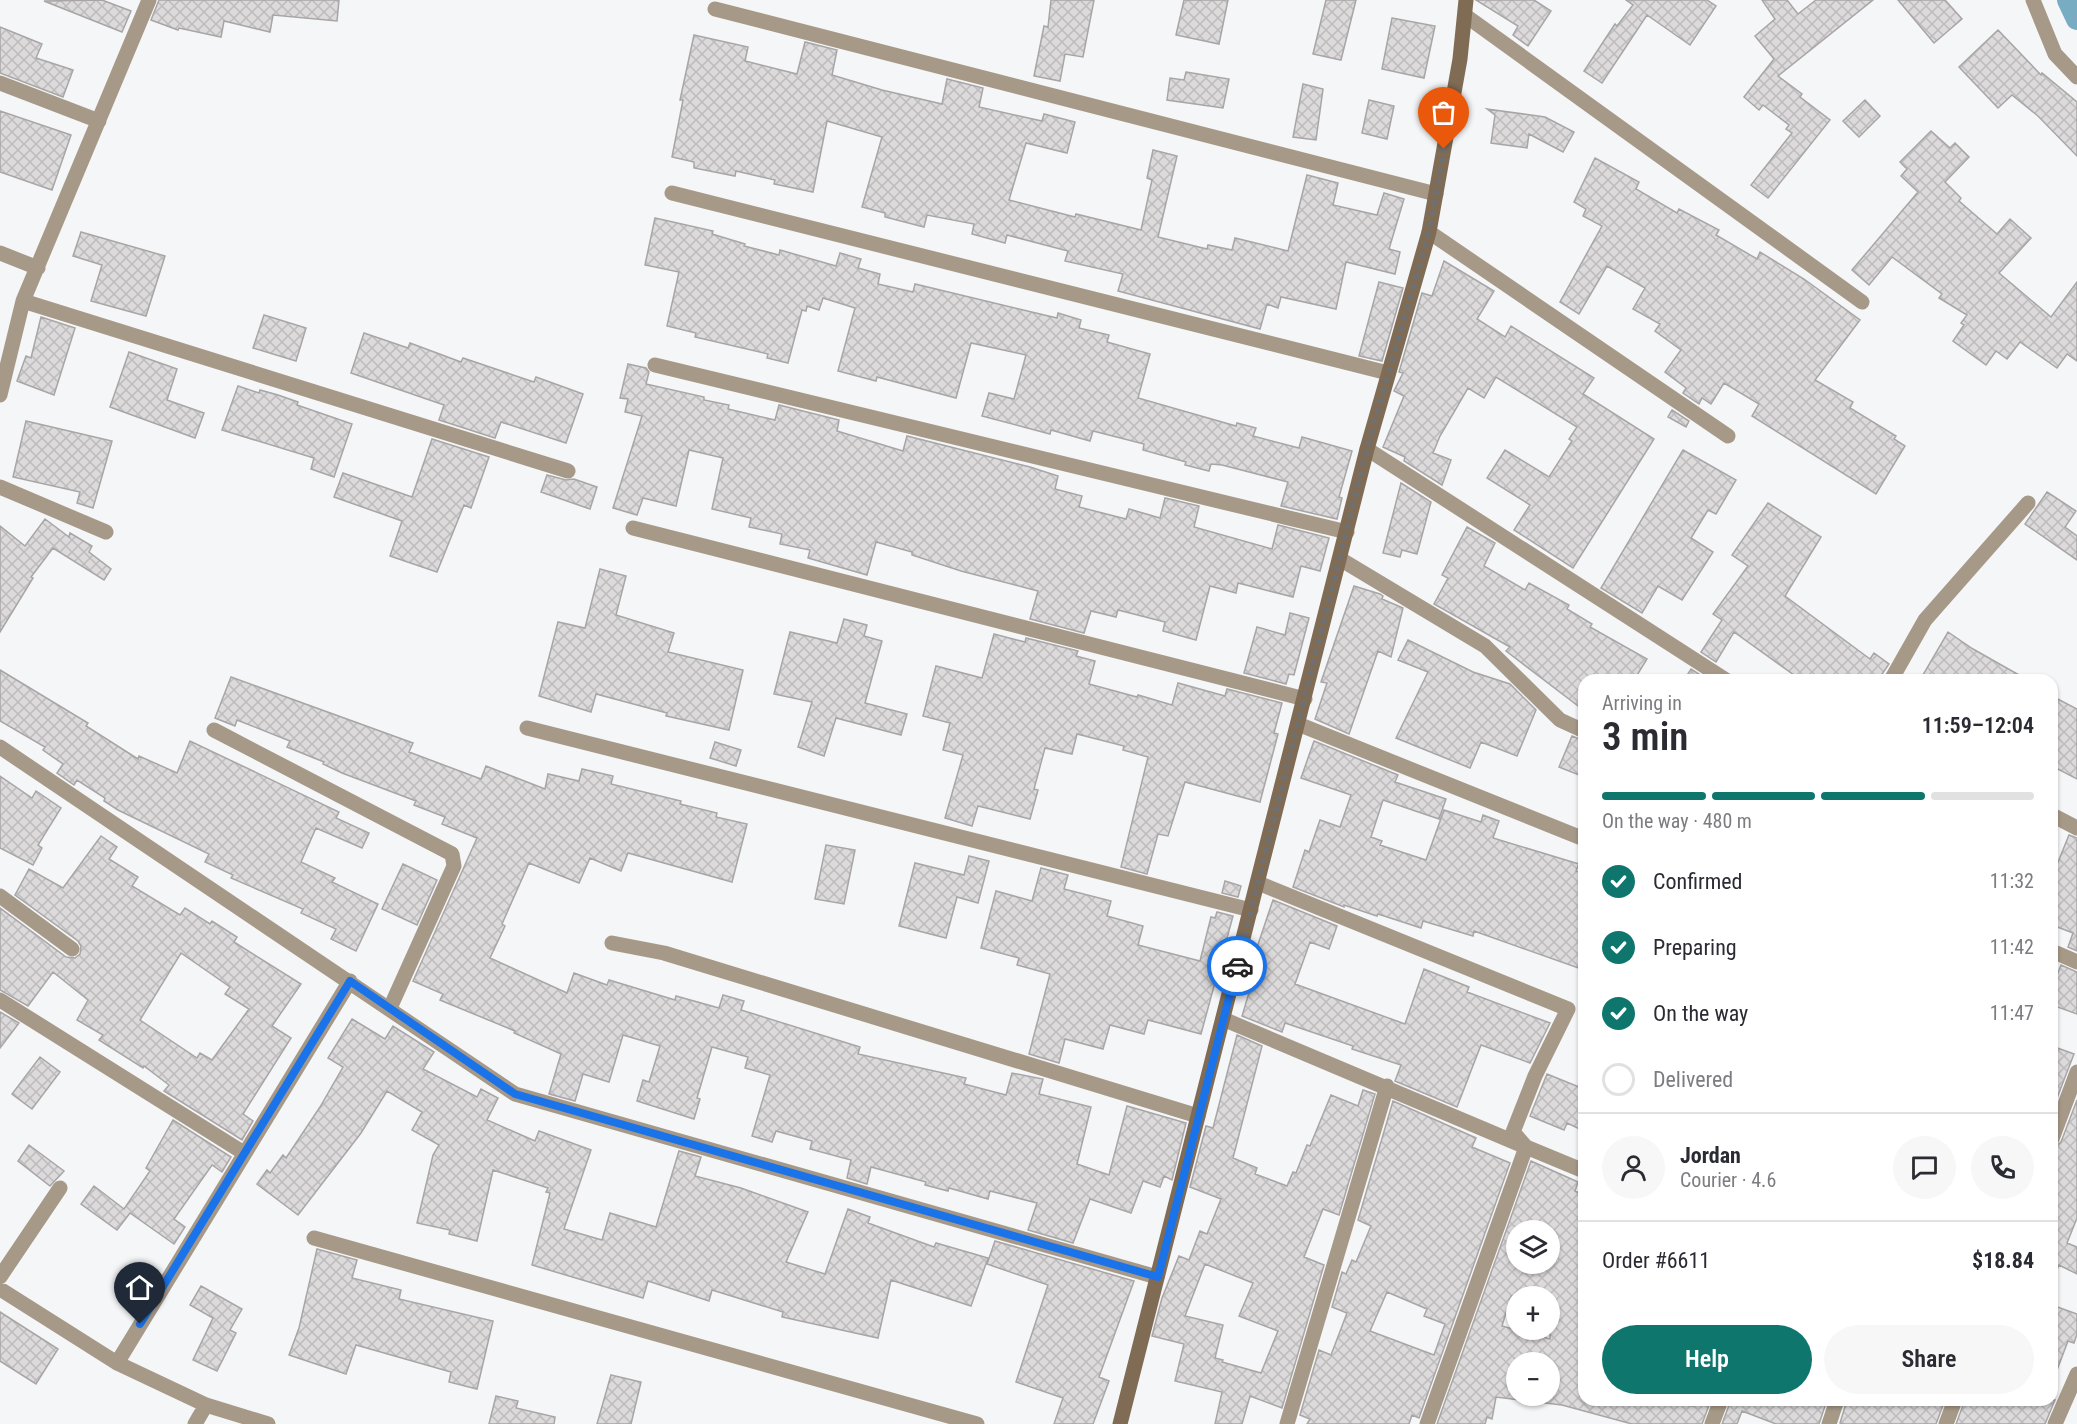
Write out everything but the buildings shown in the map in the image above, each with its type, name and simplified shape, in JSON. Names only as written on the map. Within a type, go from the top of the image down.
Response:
[{"type":"street","points":[[0,394],[23,301],[149,0]]},
{"type":"street","points":[[1120,1424],[1367,449],[1429,232],[1466,16],[1466,0]]},
{"type":"street","points":[[2032,0],[2055,54],[2077,77]]},
{"type":"street","points":[[715,9],[1436,194]]},
{"type":"street","points":[[1466,16],[1863,302]]},
{"type":"street","points":[[0,83],[99,121]]},
{"type":"street","points":[[672,193],[1388,373]]},
{"type":"street","points":[[1429,232],[1728,436]]},
{"type":"street","points":[[0,253],[38,268]]},
{"type":"street","points":[[23,301],[568,471]]},
{"type":"street","points":[[656,365],[1347,532]]},
{"type":"street","points":[[1367,449],[1717,674]]},
{"type":"street","points":[[0,488],[106,532]]},
{"type":"street","points":[[1894,674],[1925,620],[2028,503]]},
{"type":"street","points":[[633,528],[1305,699]]},
{"type":"street","points":[[1340,559],[1485,646],[1560,720],[1578,728]]},
{"type":"street","points":[[1298,724],[1578,837]]},
{"type":"street","points":[[527,728],[1251,910]]},
{"type":"street","points":[[213,730],[452,854],[455,859],[454,866],[390,1008]]},
{"type":"street","points":[[0,747],[515,1094],[1158,1277]]},
{"type":"street","points":[[2058,817],[2077,828]]},
{"type":"street","points":[[1258,883],[1568,1010],[1535,1076],[1513,1132],[1526,1147]]},
{"type":"street","points":[[0,896],[72,949]]},
{"type":"street","points":[[612,943],[664,953],[1198,1116]]},
{"type":"street","points":[[2058,954],[2077,962]]},
{"type":"street","points":[[117,1363],[350,981]]},
{"type":"street","points":[[0,1000],[244,1153]]},
{"type":"street","points":[[1223,1019],[1578,1168]]},
{"type":"street","points":[[2058,1123],[2077,1072]]},
{"type":"street","points":[[1287,1424],[1387,1086]]},
{"type":"street","points":[[1427,1424],[1526,1147]]},
{"type":"street","points":[[0,1277],[60,1188]]},
{"type":"street","points":[[314,1238],[977,1424]]},
{"type":"street","points":[[0,1289],[117,1363],[206,1405],[268,1424]]},
{"type":"street","points":[[2055,1424],[2077,1374]]},
{"type":"street","points":[[195,1424],[206,1405]]},
{"type":"street","points":[[1712,1424],[1719,1406]]},
{"type":"street","points":[[1829,1424],[1836,1406]]},
{"type":"street","points":[[1946,1424],[1953,1406]]},
{"type":"waterway","points":[[2068,0],[2077,19]]},
{"type":"way so far","points":[[1237,966],[1367,449],[1429,232],[1444,149]]},
{"type":"route","points":[[140,1324],[350,981],[515,1094],[1158,1277],[1237,966]]}]
